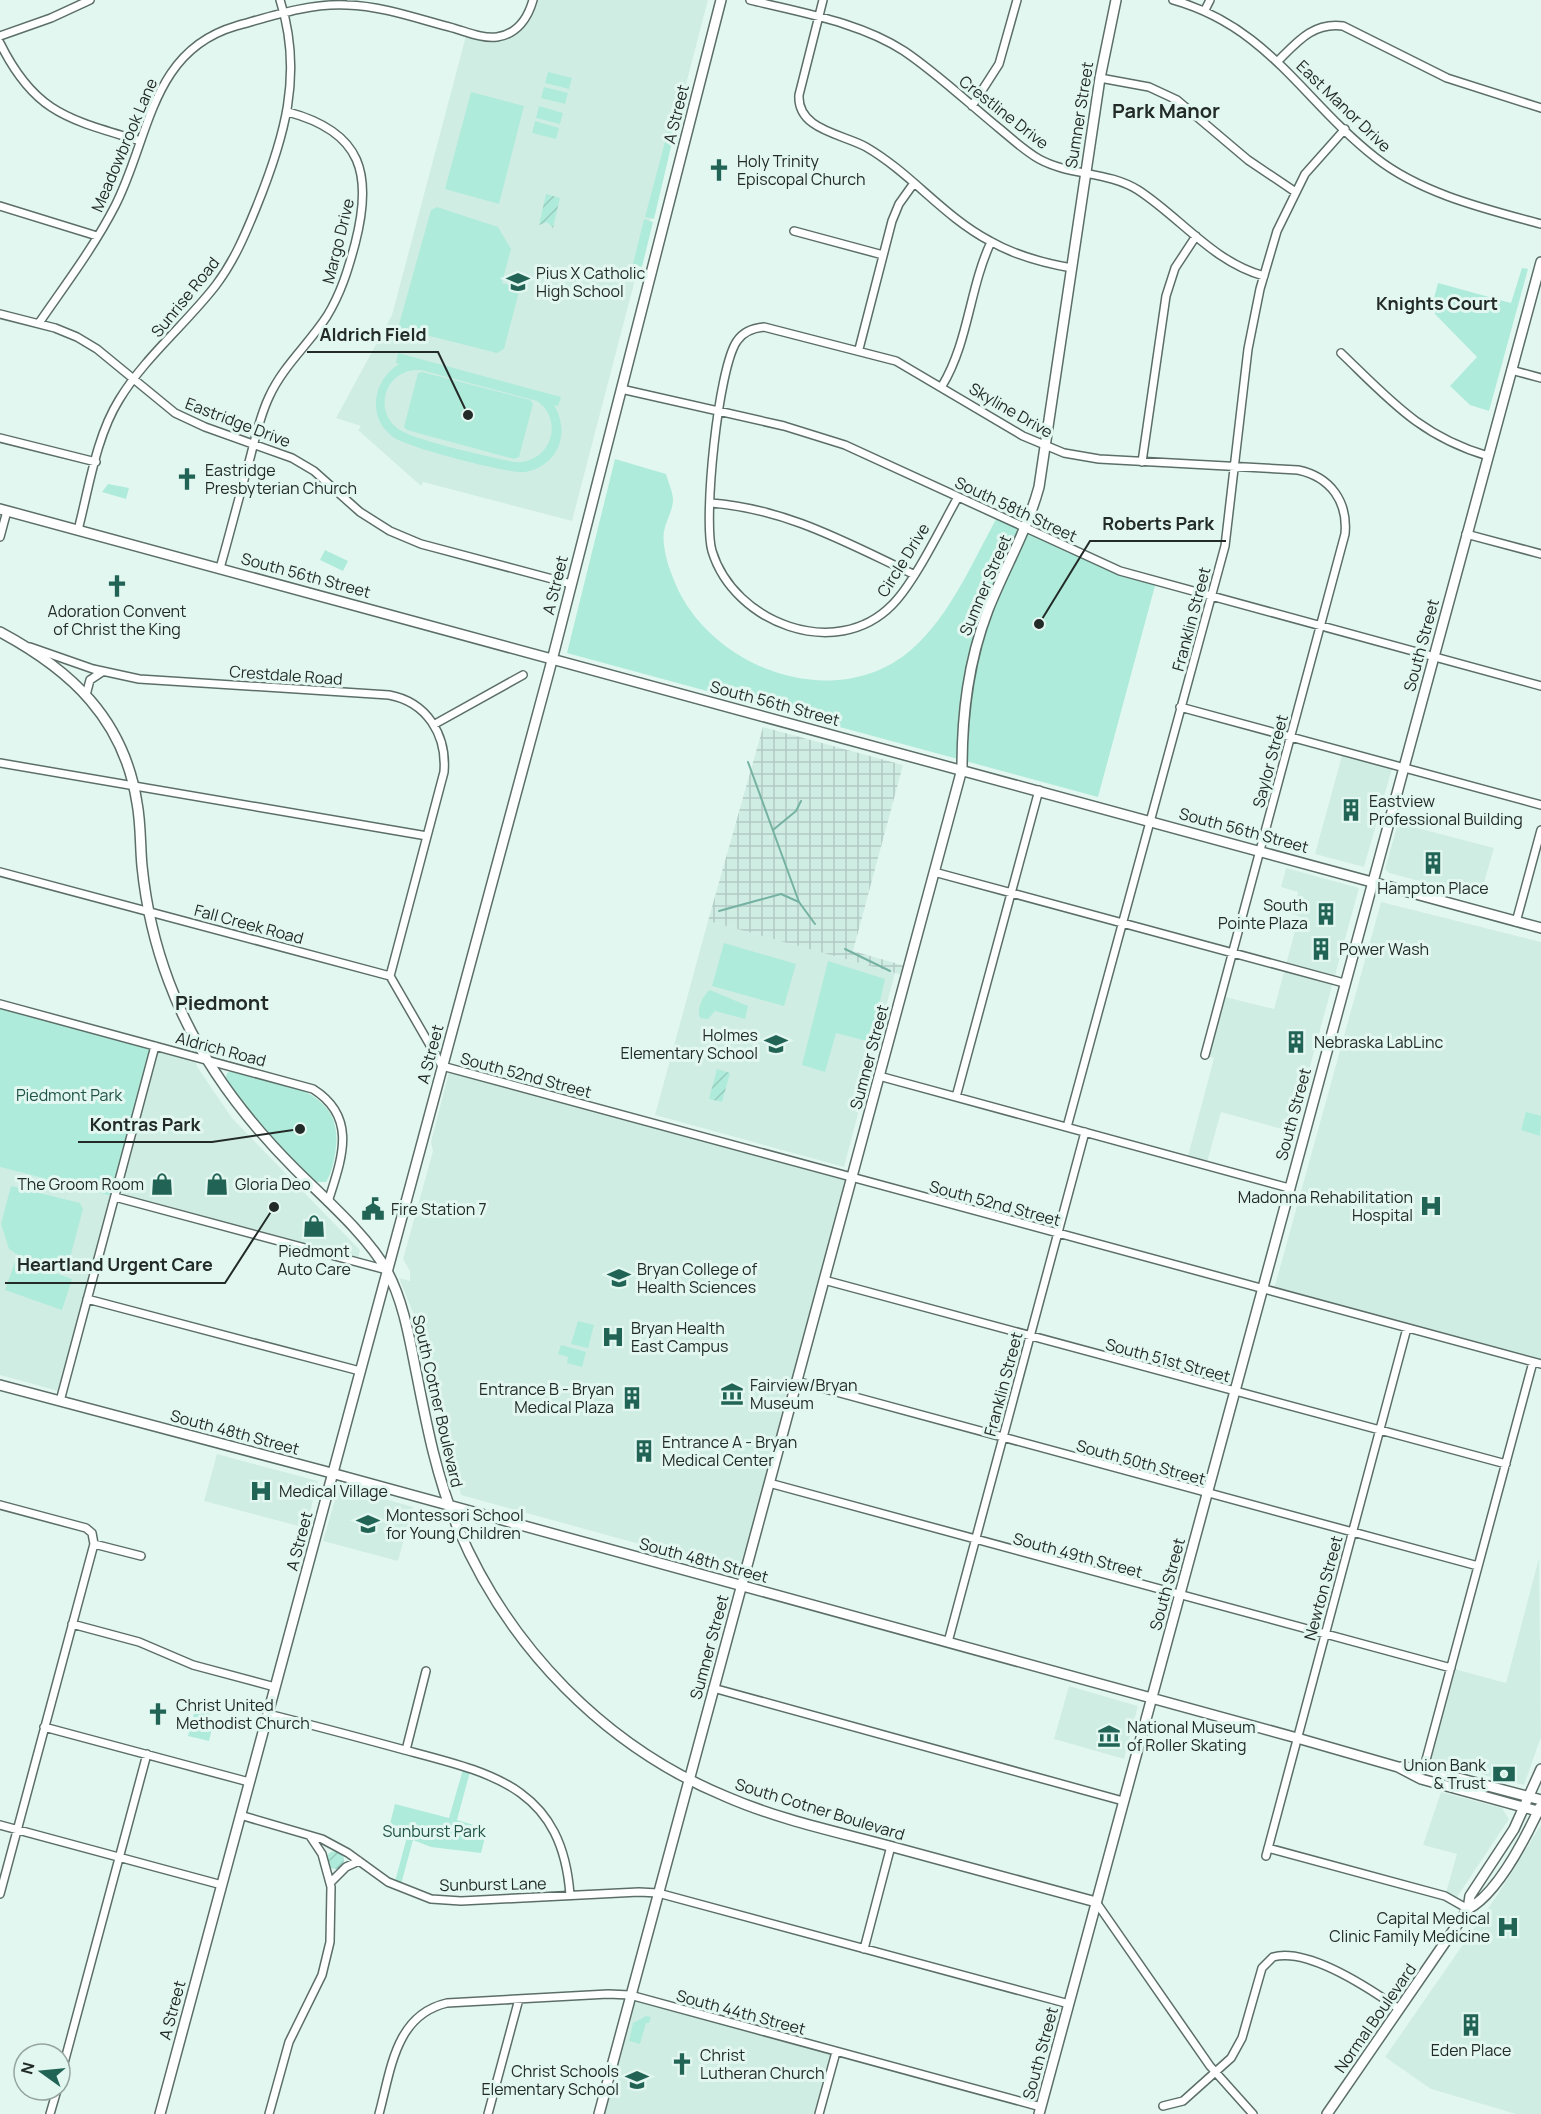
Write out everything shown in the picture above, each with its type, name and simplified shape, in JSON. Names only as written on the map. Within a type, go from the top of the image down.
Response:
[{"type":"main road","name":"A Street","points":[[160,2114],[552,658],[721,0]]},
{"type":"main road","name":"Sumner Street","points":[[599,2114],[962,769],[964,708],[971,662],[988,610],[1025,529],[1039,487],[1100,78],[1116,0]]},
{"type":"main road","name":"South Street","points":[[1040,2111],[1402,768],[1540,266]]},
{"type":"main road","name":"South 56th Street","points":[[4,510],[1372,880],[1541,928]]},
{"type":"main road","name":"South Cotner Boulevard","points":[[0,632],[57,667],[86,695],[114,736],[134,786],[149,912],[168,981],[205,1059],[245,1116],[328,1202],[387,1270],[406,1324],[431,1448],[449,1505],[485,1583],[536,1657],[604,1724],[645,1755],[689,1779],[763,1811],[1096,1902]]},
{"type":"main road","name":"South 48th Street","points":[[0,1385],[332,1473],[1297,1738],[1398,1767],[1421,1779],[1525,1807],[1540,1807]]},
{"type":"main road","name":"South 48th Street","points":[[1398,1767],[1424,1768],[1530,1797],[1540,1807]]},
{"type":"main road","name":"Normal Boulevard","points":[[1327,2114],[1468,1909],[1473,1890],[1525,1807],[1541,1769]]},
{"type":"main road","name":"Normal Boulevard","points":[[1468,1909],[1484,1898],[1514,1854],[1540,1807]]},
{"type":"street","points":[[0,36],[51,18],[90,0]]},
{"type":"street","name":"Sunrise Road","points":[[78,530],[110,418],[133,380],[212,291],[234,258],[277,156],[288,112],[290,52],[280,0]]},
{"type":"street","name":"Meadowbrook Lane","points":[[39,323],[97,236],[122,191],[160,89],[189,53],[226,30],[328,5],[366,6],[479,35],[498,37],[520,25],[532,0]]},
{"type":"street","name":"Crestline Drive","points":[[750,0],[869,32],[887,41],[922,64],[1039,159],[1063,169],[1114,178],[1138,190],[1237,267],[1264,276]]},
{"type":"street","points":[[823,0],[799,95],[804,115],[816,126],[868,148],[967,227],[991,242],[1028,258],[1072,268]]},
{"type":"street","points":[[972,106],[999,64],[1017,0]]},
{"type":"street","name":"East Manor Drive","points":[[1173,0],[1205,10],[1238,27],[1278,61],[1377,159],[1410,179],[1443,193],[1541,224]]},
{"type":"street","points":[[1205,10],[1210,0]]},
{"type":"street","points":[[1278,61],[1309,32],[1325,25],[1343,26],[1447,78],[1541,108]]},
{"type":"street","points":[[0,43],[20,78],[51,108],[78,122],[140,141]]},
{"type":"street","points":[[1100,78],[1149,87],[1177,100],[1248,160],[1294,190]]},
{"type":"street","name":"Margo Drive","points":[[220,568],[263,410],[275,385],[323,322],[340,292],[364,206],[363,180],[349,148],[323,124],[288,112]]},
{"type":"street","name":"Franklin Street","points":[[1067,1127],[1225,546],[1248,349],[1264,276],[1277,231],[1294,190],[1315,160],[1345,129]]},
{"type":"street","points":[[859,349],[896,209],[914,183]]},
{"type":"street","points":[[0,206],[97,236]]},
{"type":"street","points":[[794,231],[883,255]]},
{"type":"street","points":[[1142,462],[1166,296],[1175,268],[1196,236]]},
{"type":"street","points":[[942,386],[959,354],[978,274],[991,242]]},
{"type":"street","name":"Eastridge Drive","points":[[0,314],[63,330],[91,345],[184,418],[283,453],[307,466],[360,512],[408,540],[571,584]]},
{"type":"street","name":"Skyline Drive","points":[[717,410],[732,349],[740,337],[751,330],[773,329],[859,349],[897,361],[1023,436],[1046,447],[1081,457],[1307,472],[1332,488],[1343,507]]},
{"type":"street","points":[[1341,353],[1416,423],[1447,442],[1488,456]]},
{"type":"street","points":[[1511,370],[1541,378]]},
{"type":"street","name":"South 58th Street","points":[[621,389],[784,426],[845,445],[1120,571],[1541,686]]},
{"type":"street","name":"Circle Drive","points":[[717,410],[710,540],[723,573],[749,604],[783,625],[824,632],[862,626],[892,605],[958,497]]},
{"type":"street","points":[[0,438],[96,462]]},
{"type":"street","points":[[711,503],[738,505],[781,514],[913,574]]},
{"type":"street","name":"Saylor Street","points":[[1205,1055],[1346,534],[1343,507]]},
{"type":"street","points":[[0,537],[4,510]]},
{"type":"street","points":[[1467,534],[1541,554]]},
{"type":"street","name":"Crestdale Road","points":[[29,648],[102,672],[156,680],[389,695],[417,706],[435,724]]},
{"type":"street","points":[[86,695],[90,680],[102,672]]},
{"type":"street","points":[[442,1066],[390,976],[444,772],[444,750],[435,724],[523,675]]},
{"type":"street","points":[[1180,707],[1541,805]]},
{"type":"street","points":[[0,763],[427,836]]},
{"type":"street","points":[[956,1097],[1039,790]]},
{"type":"street","points":[[1516,922],[1541,830]]},
{"type":"street","name":"Fall Creek Road","points":[[0,872],[390,976]]},
{"type":"street","points":[[934,872],[1344,983]]},
{"type":"street","name":"Aldrich Road","points":[[0,1004],[305,1086],[331,1104],[342,1126],[344,1143],[328,1202]]},
{"type":"street","points":[[60,1401],[155,1046]]},
{"type":"street","name":"South 52nd Street","points":[[442,1066],[1537,1363]]},
{"type":"street","points":[[879,1076],[1289,1188]]},
{"type":"street","name":"Franklin Street","points":[[948,1642],[1085,1132]]},
{"type":"street","points":[[115,1197],[387,1270]]},
{"type":"street","name":"South 51st Street","points":[[824,1280],[1506,1464]]},
{"type":"street","points":[[87,1299],[360,1371]]},
{"type":"street","name":"Newton Street","points":[[1266,1856],[1407,1328]]},
{"type":"street","points":[[1421,1779],[1506,1464],[1537,1363]]},
{"type":"street","name":"South 50th Street","points":[[796,1382],[1478,1566]]},
{"type":"street","name":"South 49th Street","points":[[769,1484],[1451,1668]]},
{"type":"street","points":[[0,1505],[86,1528],[92,1533],[94,1544],[0,1893]]},
{"type":"street","points":[[94,1544],[141,1556]]},
{"type":"street","points":[[72,1624],[145,1644],[189,1664],[275,1687]]},
{"type":"street","points":[[405,1750],[426,1671]]},
{"type":"street","points":[[713,1688],[1123,1801]]},
{"type":"street","points":[[268,1714],[487,1774],[531,1801],[549,1822],[561,1846],[568,1873],[570,1895]]},
{"type":"street","points":[[44,1727],[249,1782]]},
{"type":"street","points":[[70,2042],[147,1754]]},
{"type":"street","name":"Sunburst Lane","points":[[240,1815],[302,1832],[336,1846],[388,1882],[431,1899],[461,1901],[658,1893],[1069,2004]]},
{"type":"street","points":[[0,1825],[222,1885]]},
{"type":"street","points":[[269,2114],[289,2042],[327,1958],[332,1923],[330,1883],[318,1845],[302,1832]]},
{"type":"street","points":[[864,1949],[891,1846]]},
{"type":"street","points":[[1268,1848],[1445,1896],[1468,1909]]},
{"type":"street","points":[[330,1883],[346,1867],[359,1861]]},
{"type":"street","points":[[1096,1902],[1215,2073],[1253,2114]]},
{"type":"street","points":[[1163,2106],[1183,2101],[1215,2073],[1238,2048],[1260,1971],[1273,1956],[1290,1957],[1338,1971],[1399,2009]]},
{"type":"street","name":"South 44th Street","points":[[379,2114],[402,2035],[416,2018],[428,2010],[447,2003],[630,1995],[1040,2111]]},
{"type":"street","points":[[488,2114],[519,1999]]},
{"type":"street","points":[[819,2114],[836,2052]]},
{"type":"shaded area","name":"Pius X Catholic High School","points":[[533,0],[708,0],[572,521],[423,482],[421,486],[358,430],[361,426],[336,418],[392,315],[467,32],[489,37],[517,28]]},
{"type":"shaded area","points":[[763,727],[903,765],[853,951],[909,967],[906,976],[708,921]]},
{"type":"shaded area","points":[[1343,752],[1393,765],[1364,867],[1315,854]]},
{"type":"shaded area","points":[[1398,823],[1494,848],[1480,897],[1389,873],[1385,869]]},
{"type":"shaded area","points":[[1286,868],[1359,888],[1292,1132],[1221,1112],[1206,1166],[1187,1160],[1214,1058],[1205,1055],[1221,996],[1274,1009],[1299,916],[1292,914],[1298,892],[1281,887]]},
{"type":"shaded area","name":"Madonna Rehabilitation Hospital","points":[[1381,902],[1541,942],[1541,1364],[1273,1293]]},
{"type":"shaded area","name":"Holmes Elementary School","points":[[708,921],[895,973],[844,1167],[655,1115]]},
{"type":"shaded area","points":[[155,1046],[192,1055],[198,1068],[232,1118],[360,1250],[357,1261],[115,1197]]},
{"type":"shaded area","name":"Bryan Health East Campus","points":[[450,1068],[851,1178],[745,1573],[461,1495],[413,1313],[399,1278],[410,1281],[410,1271],[403,1259],[433,1151],[431,1142]]},
{"type":"shaded area","points":[[0,1167],[115,1197],[62,1392],[0,1375]]},
{"type":"shaded area","name":"Medical Village","points":[[217,1454],[318,1481],[306,1528],[204,1501]]},
{"type":"shaded area","name":"Montessori School for Young Children","points":[[339,1486],[413,1507],[398,1561],[323,1541]]},
{"type":"shaded area","points":[[1539,1558],[1541,1737],[1524,1785],[1426,1761],[1451,1668],[1506,1683]]},
{"type":"shaded area","points":[[1069,1686],[1138,1706],[1124,1759],[1054,1739]]},
{"type":"shaded area","points":[[1441,1792],[1502,1808],[1509,1819],[1455,1900],[1445,1896],[1457,1854],[1423,1845]]},
{"type":"shaded area","points":[[1541,1825],[1541,2114],[1516,2114],[1431,2089],[1385,2057],[1500,1891]]},
{"type":"shaded area","points":[[630,1995],[836,2052],[819,2114],[599,2114]]},
{"type":"green space","points":[[548,72],[572,78],[569,89],[545,83]]},
{"type":"green space","points":[[544,87],[568,93],[565,104],[541,98]]},
{"type":"green space","points":[[471,92],[524,106],[499,204],[445,189]]},
{"type":"green space","points":[[539,106],[563,113],[560,124],[536,118]]},
{"type":"green space","points":[[678,117],[654,219],[645,217],[670,123]]},
{"type":"green space","points":[[535,121],[559,128],[556,139],[532,133]]},
{"type":"green space","points":[[546,194],[560,198],[553,228],[547,222],[539,225]]},
{"type":"green space","points":[[437,207],[498,227],[511,249],[502,283],[520,288],[504,349],[497,353],[398,328],[431,210]]},
{"type":"green space","points":[[644,219],[653,222],[642,267],[633,264]]},
{"type":"green space","points":[[1522,268],[1528,269],[1489,411],[1470,405],[1450,386],[1477,357],[1435,314],[1433,302],[1438,283],[1511,303]]},
{"type":"green space","points":[[398,353],[561,397],[558,406],[554,405],[560,419],[561,429],[561,440],[557,450],[541,466],[525,472],[436,453],[393,437],[384,429],[379,419],[376,399],[383,379],[399,364],[396,363]],"holes":[[[416,370],[537,401],[546,410],[551,420],[550,440],[536,457],[514,462],[452,448],[405,433],[393,424],[385,408],[385,397],[395,378],[407,371]]]},
{"type":"green space","points":[[422,372],[530,400],[533,404],[519,457],[514,459],[407,430],[404,427],[418,373]]},
{"type":"green space","points":[[615,459],[666,474],[673,500],[664,531],[664,547],[672,575],[688,607],[712,635],[742,657],[775,672],[811,680],[847,679],[881,669],[912,649],[950,604],[998,516],[1096,562],[1156,582],[1098,797],[567,653]]},
{"type":"green space","points":[[108,484],[129,488],[126,499],[102,492]]},
{"type":"green space","points":[[325,550],[348,561],[343,571],[320,560]]},
{"type":"green space","points":[[724,943],[796,964],[784,1006],[712,986]]},
{"type":"green space","points":[[828,961],[885,979],[871,1042],[836,1033],[825,1072],[802,1065]]},
{"type":"green space","points":[[710,990],[748,1006],[745,1019],[715,1011],[708,1019],[700,1018],[701,1002]]},
{"type":"green space","name":"Piedmont Park","points":[[0,1004],[155,1046],[115,1197],[0,1167]]},
{"type":"green space","points":[[717,1069],[730,1073],[722,1102],[709,1099]]},
{"type":"green space","points":[[232,1071],[302,1090],[317,1099],[329,1111],[335,1126],[336,1146],[333,1165],[326,1182],[315,1182],[271,1138],[225,1080],[227,1073]]},
{"type":"green space","points":[[1526,1112],[1541,1116],[1540,1136],[1521,1130]]},
{"type":"green space","points":[[11,1186],[80,1203],[83,1209],[66,1273],[33,1265],[72,1279],[62,1310],[5,1290],[16,1259],[30,1263],[9,1249],[1,1224]]},
{"type":"green space","points":[[578,1321],[594,1325],[588,1348],[571,1344]]},
{"type":"green space","points":[[561,1345],[586,1352],[582,1367],[567,1363],[568,1357],[558,1354]]},
{"type":"green space","points":[[195,1709],[210,1713],[209,1718],[214,1720],[209,1741],[188,1736]]},
{"type":"green space","name":"Sunburst Park","points":[[464,1766],[471,1768],[457,1820],[487,1829],[481,1853],[431,1847],[413,1840],[400,1888],[394,1885],[407,1837],[389,1828],[395,1804],[449,1818]]},
{"type":"green space","points":[[335,1851],[341,1854],[344,1860],[341,1866],[335,1869],[329,1866],[326,1860],[329,1854]]},
{"type":"green space","points":[[646,2016],[651,2017],[649,2023],[646,2023],[640,2044],[629,2041],[633,2023]]},
{"type":"waterway","points":[[748,762],[799,902],[815,924]]},
{"type":"waterway","points":[[773,830],[796,811],[801,801]]},
{"type":"waterway","points":[[719,911],[781,894],[799,902]]},
{"type":"waterway","points":[[845,949],[890,971]]},
{"type":"place","name":"Holy Trinity Episcopal Church","points":[[719,170]]},
{"type":"place","name":"Pius X Catholic High School","points":[[518,282]]},
{"type":"place","name":"Aldrich Field","points":[[468,415]]},
{"type":"place","name":"Eastridge Presbyterian Church","points":[[187,479]]},
{"type":"place","name":"Adoration Convent of Christ the King","points":[[117,586]]},
{"type":"place","name":"Roberts Park","points":[[1039,624]]},
{"type":"place","name":"Eastview Professional Building","points":[[1351,810]]},
{"type":"place","name":"Hampton Place","points":[[1433,863]]},
{"type":"place","name":"South Pointe Plaza","points":[[1326,914]]},
{"type":"place","name":"Power Wash","points":[[1321,949]]},
{"type":"place","name":"Nebraska LabLinc","points":[[1296,1042]]},
{"type":"place","name":"Holmes Elementary School","points":[[776,1044]]},
{"type":"place","name":"Kontras Park","points":[[300,1129]]},
{"type":"place","name":"The Groom Room","points":[[162,1184]]},
{"type":"place","name":"Gloria Deo","points":[[217,1184]]},
{"type":"place","name":"Madonna Rehabilitation Hospital","points":[[1431,1206]]},
{"type":"place","name":"Heartland Urgent Care","points":[[274,1207]]},
{"type":"place","name":"Fire Station 7","points":[[373,1209]]},
{"type":"place","name":"Piedmont Auto Care","points":[[314,1226]]},
{"type":"place","name":"Bryan College of Health Sciences","points":[[619,1278]]},
{"type":"place","name":"Bryan Health East Campus","points":[[613,1337]]},
{"type":"place","name":"Fairview/Bryan Museum","points":[[732,1394]]},
{"type":"place","name":"Entrance B - Bryan Medical Plaza","points":[[632,1398]]},
{"type":"place","name":"Entrance A - Bryan Medical Center","points":[[644,1451]]},
{"type":"place","name":"Medical Village","points":[[261,1491]]},
{"type":"place","name":"Montessori School for Young Children","points":[[368,1524]]},
{"type":"place","name":"Christ United Methodist Church","points":[[158,1714]]},
{"type":"place","name":"National Museum of Roller Skating","points":[[1109,1736]]},
{"type":"place","name":"Union Bank & Trust","points":[[1504,1774]]},
{"type":"place","name":"Capital Medical Clinic Family Medicine","points":[[1508,1927]]},
{"type":"place","name":"Eden Place","points":[[1471,2025]]},
{"type":"place","name":"Christ Lutheran Church","points":[[682,2064]]},
{"type":"place","name":"Christ Schools Elementary School","points":[[637,2080]]},
{"type":"district","name":"Park Manor","points":[[1166,110]]},
{"type":"district","name":"Knights Court","points":[[1437,303]]},
{"type":"district","name":"Piedmont","points":[[222,1002]]}]
